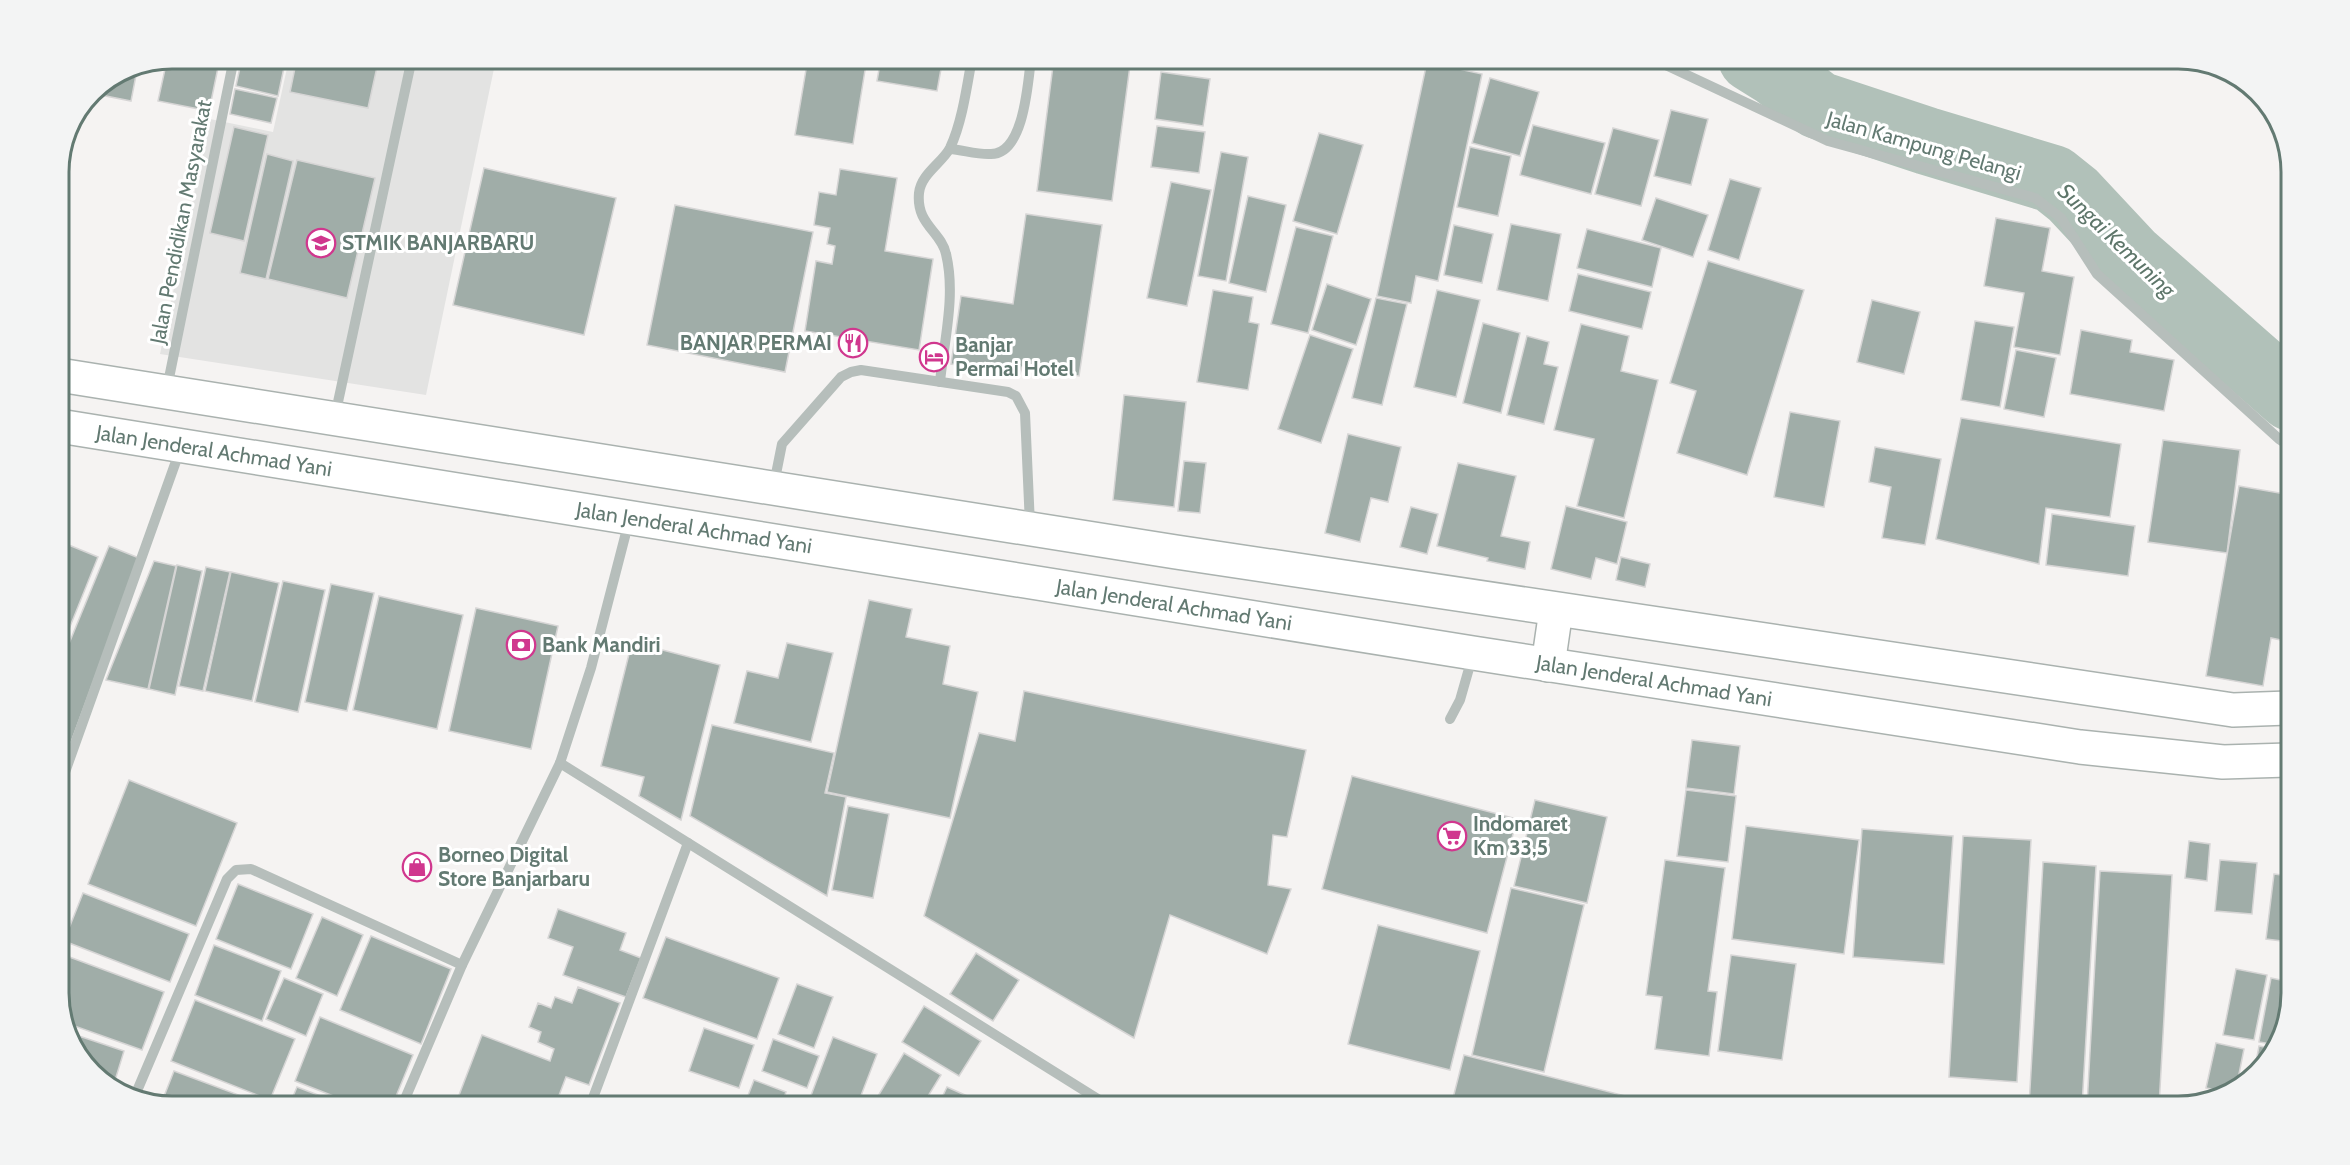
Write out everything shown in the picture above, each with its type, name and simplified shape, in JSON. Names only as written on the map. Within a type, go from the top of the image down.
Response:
[{"type":"highway","points":[[69,377],[773,487],[1031,530],[1556,610],[2233,710],[2281,708]]},
{"type":"highway","name":"Jalan Jenderal Achmad Yani","points":[[69,431],[182,446],[1548,665],[2080,747],[2223,762],[2281,760]]},
{"type":"highway","points":[[1167,604],[1176,552]]},
{"type":"highway","points":[[1548,665],[1556,610]]},
{"type":"street","name":"Jalan Pendidikan Masyarakat","points":[[166,393],[232,69]]},
{"type":"street","points":[[334,419],[410,69]]},
{"type":"street","points":[[940,382],[951,281],[945,251],[927,225],[918,206],[920,189],[929,173],[950,149],[965,99],[970,69]]},
{"type":"street","points":[[950,149],[993,155],[1006,150],[1021,123],[1029,69]]},
{"type":"street","name":"Jalan Kampung Pelangi","points":[[1674,69],[1828,141],[2035,198],[2061,218],[2097,274],[2281,440]]},
{"type":"street","points":[[773,487],[782,444],[842,377],[851,372],[861,370],[1008,392],[1016,396],[1025,413],[1031,530]]},
{"type":"street","points":[[69,761],[182,446]]},
{"type":"street","points":[[407,1096],[462,965],[560,763],[591,668],[630,518]]},
{"type":"street","points":[[1450,719],[1460,700],[1473,653]]},
{"type":"street","points":[[560,763],[1091,1096]]},
{"type":"street","points":[[594,1096],[688,843]]},
{"type":"street","points":[[137,1090],[227,879],[236,870],[250,869],[462,965]]},
{"type":"shaded area","name":"STMIK BANJARBARU","points":[[287,69],[494,69],[426,395],[160,354],[210,119],[273,132]]},
{"type":"building","points":[[218,69],[209,111],[158,101],[165,70]]},
{"type":"building","points":[[240,69],[284,69],[278,96],[236,86]]},
{"type":"building","points":[[295,69],[377,69],[368,108],[290,92]]},
{"type":"building","points":[[806,69],[865,69],[853,144],[795,135]]},
{"type":"building","points":[[879,69],[941,69],[937,91],[877,81]]},
{"type":"building","points":[[1053,69],[1130,69],[1112,201],[1037,191]]},
{"type":"building","points":[[1426,69],[1459,69],[1482,74],[1438,281],[1416,276],[1411,303],[1377,296]]},
{"type":"building","points":[[1161,72],[1210,79],[1203,126],[1155,119]]},
{"type":"building","points":[[136,76],[131,101],[103,95],[120,83]]},
{"type":"building","points":[[1490,78],[1539,92],[1520,156],[1472,143]]},
{"type":"building","points":[[235,89],[277,98],[271,123],[230,114]]},
{"type":"building","points":[[1671,110],[1708,119],[1691,185],[1654,176]]},
{"type":"building","points":[[1533,125],[1605,143],[1591,194],[1520,175]]},
{"type":"building","points":[[1157,126],[1205,132],[1199,173],[1151,167]]},
{"type":"building","points":[[234,127],[268,135],[244,241],[210,233]]},
{"type":"building","points":[[1613,128],[1659,140],[1641,206],[1595,194]]},
{"type":"building","points":[[1319,133],[1363,145],[1337,234],[1293,221]]},
{"type":"building","points":[[1470,147],[1511,156],[1498,216],[1457,207]]},
{"type":"building","points":[[1221,152],[1248,157],[1226,281],[1198,276]]},
{"type":"building","points":[[267,154],[293,161],[266,279],[240,273]]},
{"type":"building","points":[[297,160],[375,178],[347,298],[268,279]]},
{"type":"building","points":[[484,168],[616,198],[584,335],[453,305]]},
{"type":"building","points":[[840,169],[897,178],[885,251],[933,259],[919,350],[805,331],[816,261],[832,264],[835,246],[827,244],[830,228],[814,225],[819,192],[836,195]]},
{"type":"building","points":[[1730,179],[1761,188],[1739,260],[1708,250]]},
{"type":"building","points":[[1171,182],[1211,190],[1187,306],[1147,298]]},
{"type":"building","points":[[1248,196],[1286,205],[1266,292],[1229,283]]},
{"type":"building","points":[[1656,198],[1708,215],[1693,257],[1642,240]]},
{"type":"building","points":[[675,205],[813,232],[785,372],[647,345]]},
{"type":"building","points":[[1026,214],[1102,225],[1079,376],[1022,367],[1020,374],[951,364],[961,296],[1013,304]]},
{"type":"building","points":[[1996,218],[2050,228],[2042,271],[2074,277],[2060,355],[2014,347],[2024,293],[1984,286]]},
{"type":"building","points":[[1511,224],[1561,234],[1548,301],[1497,290]]},
{"type":"building","points":[[1454,225],[1493,234],[1482,283],[1444,275]]},
{"type":"building","points":[[1296,227],[1333,236],[1308,333],[1271,324]]},
{"type":"building","points":[[1587,229],[1661,248],[1652,287],[1577,268]]},
{"type":"building","points":[[1708,261],[1804,290],[1747,475],[1677,453],[1696,391],[1670,383]]},
{"type":"building","points":[[1578,274],[1651,292],[1642,329],[1569,311]]},
{"type":"building","points":[[1327,284],[1371,299],[1356,345],[1312,330]]},
{"type":"building","points":[[1213,290],[1253,297],[1249,322],[1259,324],[1248,390],[1197,382]]},
{"type":"building","points":[[1437,290],[1480,300],[1456,397],[1414,387]]},
{"type":"building","points":[[1376,298],[1407,304],[1382,405],[1352,398]]},
{"type":"building","points":[[1872,300],[1920,312],[1904,374],[1857,362]]},
{"type":"building","points":[[1975,321],[2014,327],[2000,407],[1961,400]]},
{"type":"building","points":[[1483,323],[1520,333],[1501,413],[1463,403]]},
{"type":"building","points":[[1581,324],[1629,336],[1621,371],[1658,380],[1624,518],[1577,506],[1594,439],[1554,430]]},
{"type":"building","points":[[2081,330],[2132,340],[2130,352],[2174,360],[2164,411],[2070,394]]},
{"type":"building","points":[[1310,335],[1353,349],[1321,443],[1278,429]]},
{"type":"building","points":[[1527,336],[1549,342],[1544,364],[1558,367],[1544,424],[1507,415]]},
{"type":"building","points":[[2016,350],[2056,358],[2044,417],[2004,409]]},
{"type":"building","points":[[1124,395],[1186,402],[1174,507],[1113,500]]},
{"type":"building","points":[[1790,412],[1840,421],[1824,507],[1774,497]]},
{"type":"building","points":[[1961,418],[2121,444],[2110,517],[2046,508],[2039,564],[1936,539]]},
{"type":"building","points":[[1348,434],[1401,447],[1388,502],[1371,498],[1360,542],[1325,533]]},
{"type":"building","points":[[2163,440],[2240,450],[2227,553],[2148,542]]},
{"type":"building","points":[[1875,447],[1941,459],[1925,545],[1882,538],[1891,487],[1869,482]]},
{"type":"building","points":[[1184,461],[1206,463],[1200,513],[1178,511]]},
{"type":"building","points":[[1458,463],[1516,476],[1501,536],[1530,542],[1525,569],[1487,561],[1488,558],[1437,546]]},
{"type":"building","points":[[2239,486],[2281,493],[2281,640],[2271,638],[2263,686],[2206,676]]},
{"type":"building","points":[[1566,506],[1627,522],[1617,564],[1596,558],[1591,579],[1551,569]]},
{"type":"building","points":[[1411,507],[1438,514],[1427,554],[1400,547]]},
{"type":"building","points":[[2052,514],[2135,526],[2128,576],[2046,565]]},
{"type":"building","points":[[69,545],[98,557],[69,629]]},
{"type":"building","points":[[109,546],[139,558],[69,748],[69,644]]},
{"type":"building","points":[[1621,557],[1650,564],[1645,587],[1616,580]]},
{"type":"building","points":[[154,561],[176,566],[148,689],[106,680]]},
{"type":"building","points":[[177,565],[202,571],[175,695],[149,689]]},
{"type":"building","points":[[206,567],[230,572],[203,691],[179,686]]},
{"type":"building","points":[[231,572],[279,583],[252,701],[205,691]]},
{"type":"building","points":[[283,581],[325,590],[298,712],[255,702]]},
{"type":"building","points":[[331,584],[374,593],[347,711],[305,702]]},
{"type":"building","points":[[379,596],[463,615],[437,729],[353,710]]},
{"type":"building","points":[[869,600],[912,609],[906,637],[950,646],[943,684],[978,692],[950,818],[827,792]]},
{"type":"building","points":[[476,608],[558,626],[531,749],[449,731]]},
{"type":"building","points":[[632,642],[720,665],[681,820],[639,796],[644,777],[601,766]]},
{"type":"building","points":[[787,643],[833,653],[811,742],[734,723],[747,671],[778,678]]},
{"type":"building","points":[[1024,691],[1306,750],[1287,837],[1273,835],[1268,885],[1291,889],[1267,954],[1170,915],[1134,1038],[924,916],[979,733],[1015,741]]},
{"type":"building","points":[[712,725],[834,753],[825,793],[846,797],[827,896],[690,816]]},
{"type":"building","points":[[1692,740],[1740,746],[1734,794],[1686,788]]},
{"type":"building","points":[[1352,776],[1517,819],[1487,933],[1322,889]]},
{"type":"building","points":[[129,780],[237,823],[196,926],[88,884]]},
{"type":"building","points":[[1686,790],[1736,796],[1728,862],[1677,856]]},
{"type":"building","points":[[1535,800],[1607,817],[1587,903],[1514,886]]},
{"type":"building","points":[[848,806],[889,814],[873,898],[832,890]]},
{"type":"building","points":[[1746,826],[1859,840],[1844,954],[1732,939]]},
{"type":"building","points":[[1862,829],[1953,836],[1944,964],[1853,957]]},
{"type":"building","points":[[1963,836],[2031,840],[2017,1082],[1949,1077]]},
{"type":"building","points":[[2189,841],[2210,844],[2207,881],[2185,878]]},
{"type":"building","points":[[1665,860],[1725,868],[1708,991],[1717,992],[1709,1056],[1655,1049],[1662,997],[1646,995]]},
{"type":"building","points":[[2220,860],[2257,863],[2252,914],[2215,911]]},
{"type":"building","points":[[2043,862],[2096,866],[2083,1096],[2030,1096]]},
{"type":"building","points":[[2100,871],[2172,875],[2160,1096],[2088,1096]]},
{"type":"building","points":[[2274,874],[2281,875],[2281,941],[2266,939]]},
{"type":"building","points":[[238,884],[313,914],[291,969],[216,939]]},
{"type":"building","points":[[1511,888],[1584,905],[1544,1072],[1472,1055]]},
{"type":"building","points":[[83,893],[189,934],[170,982],[69,943],[69,928]]},
{"type":"building","points":[[558,909],[626,933],[620,950],[641,958],[626,997],[563,975],[573,947],[548,938]]},
{"type":"building","points":[[322,917],[363,935],[337,996],[296,978]]},
{"type":"building","points":[[1378,925],[1480,951],[1450,1070],[1348,1044]]},
{"type":"building","points":[[371,936],[451,969],[421,1044],[340,1010]]},
{"type":"building","points":[[666,937],[779,978],[757,1039],[643,998]]},
{"type":"building","points":[[214,945],[281,971],[262,1021],[195,995]]},
{"type":"building","points":[[976,953],[1019,980],[993,1021],[950,994]]},
{"type":"building","points":[[1731,955],[1796,964],[1782,1060],[1718,1051]]},
{"type":"building","points":[[69,957],[164,992],[142,1050],[74,1026],[69,1000]]},
{"type":"building","points":[[2236,969],[2267,975],[2254,1040],[2223,1035]]},
{"type":"building","points":[[284,978],[323,994],[306,1036],[266,1019]]},
{"type":"building","points":[[2271,978],[2281,980],[2278,1020],[2268,1043],[2259,1042]]},
{"type":"building","points":[[797,984],[833,997],[814,1048],[778,1034]]},
{"type":"building","points":[[578,987],[620,1003],[589,1085],[566,1077],[559,1096],[459,1096],[482,1035],[550,1061],[554,1049],[538,1042],[541,1032],[529,1027],[538,1003],[551,1008],[555,997],[572,1003]]},
{"type":"building","points":[[195,1000],[295,1039],[272,1096],[260,1096],[171,1061]]},
{"type":"building","points":[[924,1006],[981,1041],[959,1076],[902,1042]]},
{"type":"building","points":[[320,1017],[413,1055],[396,1096],[333,1096],[295,1081]]},
{"type":"building","points":[[704,1028],[754,1045],[739,1088],[689,1071]]},
{"type":"building","points":[[79,1036],[124,1051],[115,1079],[94,1061]]},
{"type":"building","points":[[833,1037],[877,1054],[861,1096],[811,1096]]},
{"type":"building","points":[[773,1039],[819,1056],[807,1088],[762,1071]]},
{"type":"building","points":[[2216,1043],[2244,1049],[2239,1076],[2214,1090],[2206,1088]]},
{"type":"building","points":[[2259,1046],[2266,1047],[2264,1050],[2256,1061]]},
{"type":"building","points":[[904,1053],[941,1075],[928,1096],[878,1096]]},
{"type":"building","points":[[1464,1055],[1625,1096],[1454,1096]]},
{"type":"building","points":[[174,1071],[241,1096],[172,1096],[164,1095]]},
{"type":"building","points":[[754,1080],[786,1092],[785,1096],[748,1096]]},
{"type":"building","points":[[297,1087],[321,1096],[293,1096]]},
{"type":"building","points":[[947,1087],[967,1096],[943,1096]]},
{"type":"waterway","name":"Sungai Kemuning","points":[[1770,69],[1818,105],[2053,179],[2073,195],[2130,256],[2281,388]]},
{"type":"place","name":"STMIK BANJARBARU","points":[[321,243]]},
{"type":"place","name":"BANJAR PERMAI","points":[[853,343]]},
{"type":"place","name":"Banjar Permai Hotel","points":[[934,357]]},
{"type":"place","name":"Bank Mandiri","points":[[521,645]]},
{"type":"place","name":"Indomaret Km 33,5","points":[[1452,836]]},
{"type":"place","name":"Borneo Digital Store Banjarbaru","points":[[417,867]]}]
